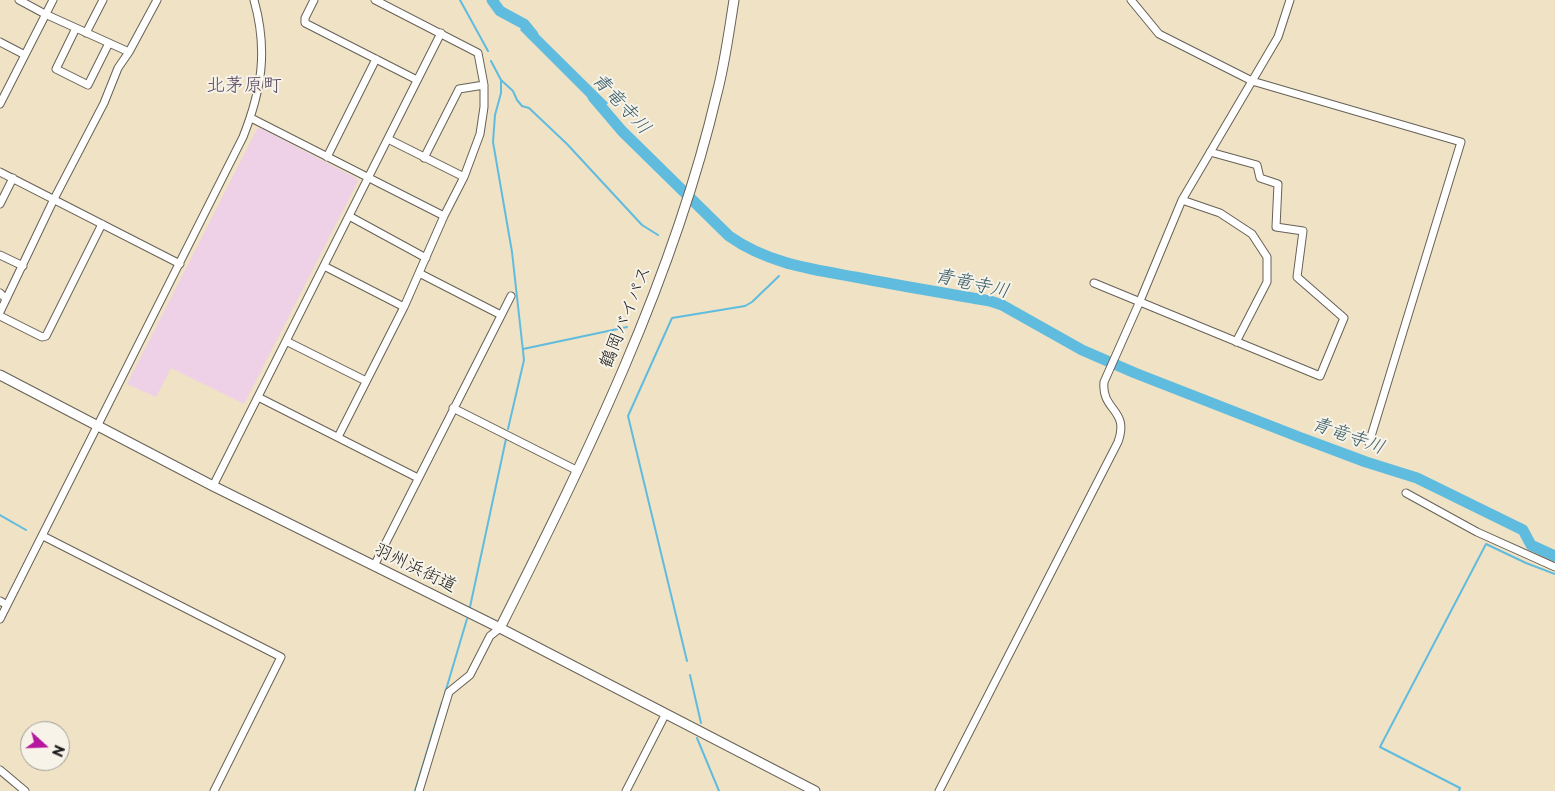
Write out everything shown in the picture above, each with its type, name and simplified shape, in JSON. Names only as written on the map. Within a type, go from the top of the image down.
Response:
[{"type":"main road","name":"鶴岡バイパス","points":[[500,628],[578,471],[631,349],[684,212],[718,91],[734,0]]},
{"type":"main road","name":"羽州浜街道","points":[[0,375],[213,486],[500,628],[815,791]]},
{"type":"street","points":[[19,0],[45,14],[129,52]]},
{"type":"street","points":[[0,104],[53,0]]},
{"type":"street","points":[[86,33],[104,0]]},
{"type":"street","points":[[0,312],[3,296],[22,266],[54,199],[97,118],[118,68],[129,52],[156,0]]},
{"type":"street","points":[[0,619],[180,264],[251,118],[259,89],[262,62],[261,30],[254,0]]},
{"type":"street","points":[[314,0],[304,23],[417,80]]},
{"type":"street","points":[[338,437],[404,307],[444,216],[464,177],[480,134],[484,107],[484,85],[478,53],[375,0]]},
{"type":"street","points":[[1131,0],[1159,34],[1252,81],[1461,142],[1369,443]]},
{"type":"street","points":[[939,791],[1118,442],[1122,432],[1121,420],[1108,404],[1103,390],[1104,382],[1182,200],[1278,37],[1290,0]]},
{"type":"street","points":[[76,28],[56,69],[88,84],[109,43]]},
{"type":"street","points":[[213,486],[441,33]]},
{"type":"street","points":[[0,42],[25,55]]},
{"type":"street","points":[[328,157],[376,59]]},
{"type":"street","points":[[424,158],[458,90],[484,85]]},
{"type":"street","points":[[251,118],[444,216]]},
{"type":"street","points":[[388,139],[464,177]]},
{"type":"street","points":[[1094,283],[1320,376],[1344,318],[1296,277],[1303,231],[1276,227],[1278,184],[1260,178],[1257,166],[1210,152]]},
{"type":"street","points":[[0,172],[180,264]]},
{"type":"street","points":[[0,204],[13,178]]},
{"type":"street","points":[[1182,200],[1220,212],[1252,234],[1267,257],[1267,282],[1236,342]]},
{"type":"street","points":[[349,216],[426,258]]},
{"type":"street","points":[[0,316],[42,337],[46,336],[102,224]]},
{"type":"street","points":[[0,254],[22,266]]},
{"type":"street","points":[[324,266],[404,307]]},
{"type":"street","points":[[419,273],[501,315]]},
{"type":"street","points":[[374,566],[510,296]]},
{"type":"street","points":[[286,341],[366,381]]},
{"type":"street","points":[[258,397],[418,478]]},
{"type":"street","points":[[454,408],[578,471]]},
{"type":"street","points":[[1406,493],[1476,532],[1555,567]]},
{"type":"street","points":[[43,536],[281,657],[214,791]]},
{"type":"street","points":[[0,602],[7,605]]},
{"type":"street","points":[[419,791],[449,692],[466,679],[490,636],[500,628]]},
{"type":"street","points":[[626,791],[665,715]]},
{"type":"street","points":[[0,770],[25,791]]},
{"type":"shaded area","points":[[260,128],[356,178],[358,181],[244,404],[171,368],[156,397],[127,384],[257,129]]},
{"type":"water","points":[[526,22],[608,103],[601,111],[520,30]]},
{"type":"waterway","points":[[460,0],[488,51]]},
{"type":"waterway","name":"青竜寺川","points":[[492,0],[500,11],[524,24],[533,35]]},
{"type":"waterway","points":[[491,61],[501,80],[513,91],[522,106],[529,108],[567,144],[642,225],[658,235]]},
{"type":"waterway","points":[[501,80],[501,93],[495,115],[493,142],[512,252],[524,360],[508,429]]},
{"type":"waterway","name":"青竜寺川","points":[[593,97],[622,131],[729,236],[758,253],[805,268],[990,301],[1002,305],[1082,350],[1135,373],[1366,462],[1417,478],[1523,530],[1531,545],[1555,556]]},
{"type":"waterway","name":"青竜寺川","points":[[787,268],[791,264]]},
{"type":"waterway","points":[[687,661],[628,416],[672,318],[745,306],[752,302],[779,276]]},
{"type":"waterway","points":[[523,349],[627,327]]},
{"type":"waterway","points":[[470,607],[506,439]]},
{"type":"waterway","points":[[0,515],[26,530]]},
{"type":"waterway","points":[[1459,791],[1460,788],[1380,747],[1486,544],[1555,574]]},
{"type":"waterway","points":[[445,693],[467,619]]},
{"type":"waterway","points":[[690,675],[701,723]]},
{"type":"waterway","points":[[415,791],[442,702]]},
{"type":"waterway","points":[[697,738],[719,791]]},
{"type":"district","name":"北茅原町","points":[[244,86]]}]
